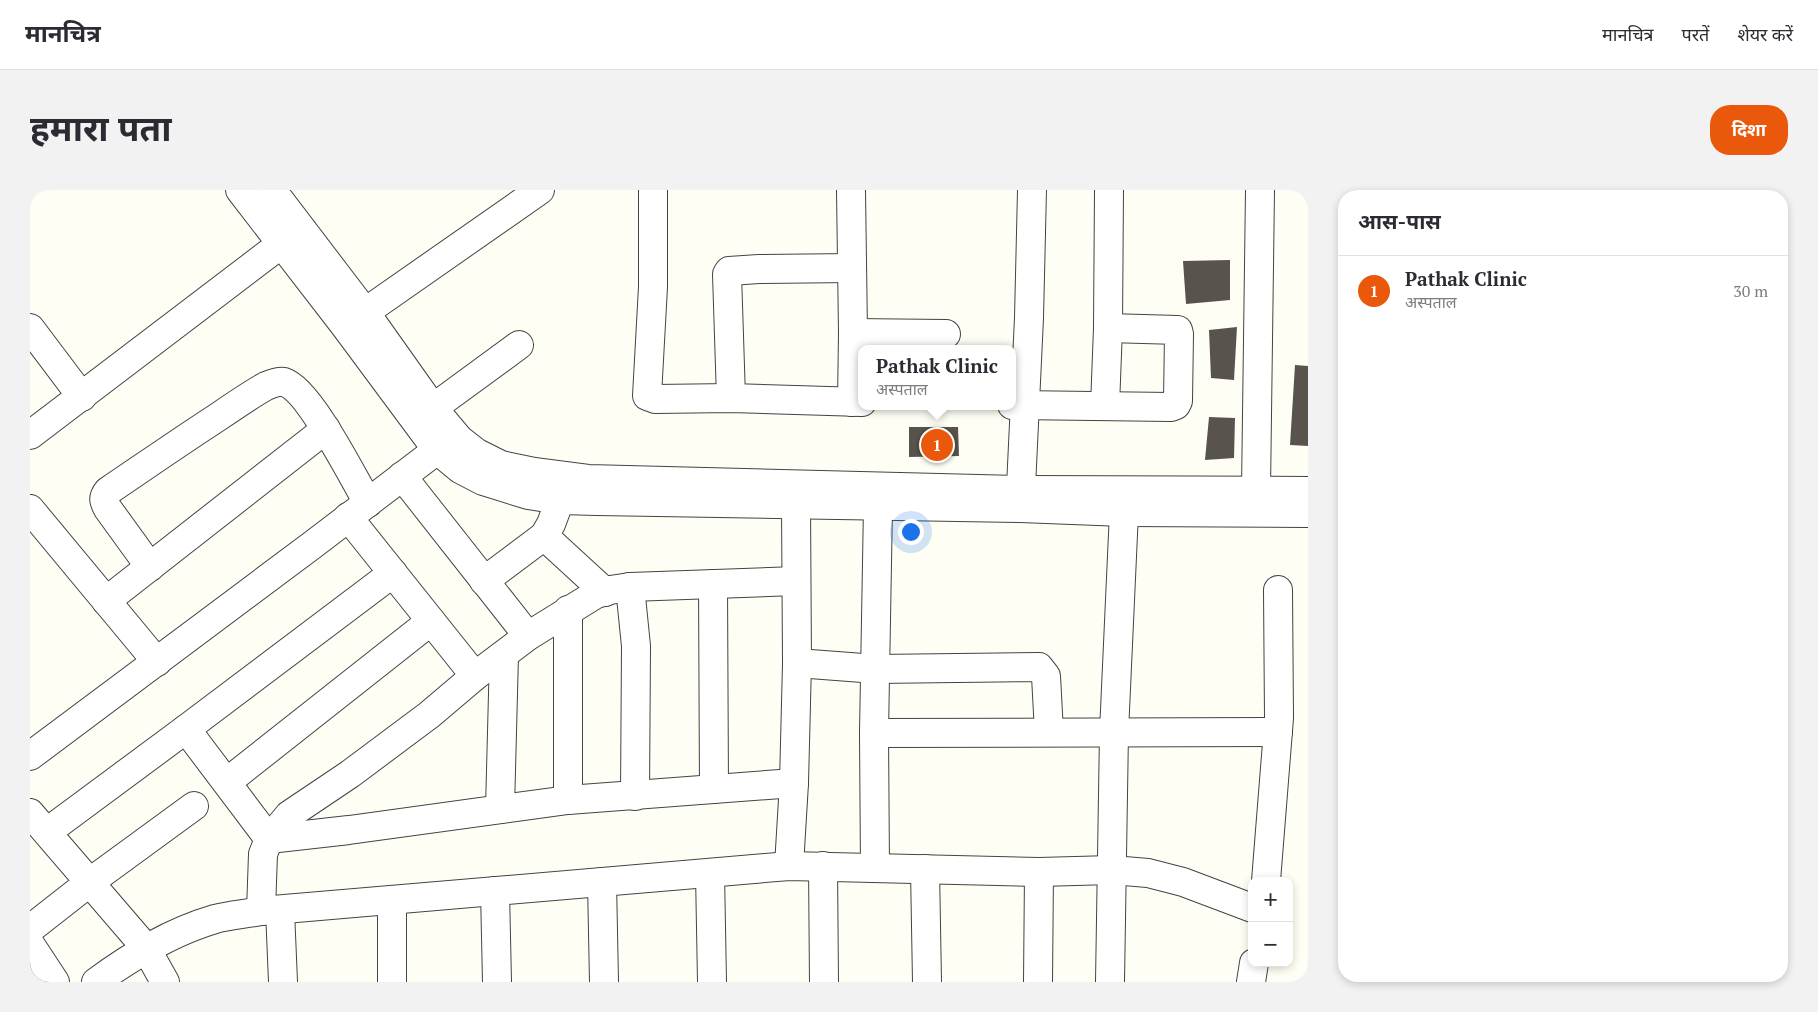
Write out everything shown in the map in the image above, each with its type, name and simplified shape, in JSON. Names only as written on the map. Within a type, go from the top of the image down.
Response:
[{"type":"street","points":[[240,190],[292,236],[355,319],[459,439],[477,453],[501,465],[534,472],[588,479],[1021,499],[1124,512],[1308,513]]},
{"type":"street","points":[[272,190],[292,236]]},
{"type":"street","points":[[653,190],[653,287],[647,396],[655,399],[731,398],[857,402],[851,190]]},
{"type":"street","points":[[1021,499],[1019,406],[1032,190]]},
{"type":"street","points":[[1105,406],[1108,328],[1109,190]]},
{"type":"street","points":[[1256,490],[1260,190]]},
{"type":"street","points":[[355,319],[533,192]]},
{"type":"street","points":[[30,435],[292,236]]},
{"type":"street","points":[[731,398],[727,274],[729,271],[852,268]]},
{"type":"street","points":[[355,319],[437,450],[460,469],[483,481],[528,495],[560,500],[878,506],[1256,490],[1308,490]]},
{"type":"street","points":[[30,328],[82,397]]},
{"type":"street","points":[[1019,406],[1171,407],[1176,405],[1178,401],[1178,330],[1108,328]]},
{"type":"street","points":[[854,333],[946,334]]},
{"type":"street","points":[[433,408],[519,345]]},
{"type":"street","points":[[150,567],[108,509],[104,495],[268,385],[284,382],[292,386],[304,399],[326,429],[358,510],[393,573],[475,676]]},
{"type":"street","points":[[106,601],[326,429]]},
{"type":"street","points":[[30,756],[437,450]]},
{"type":"street","points":[[402,476],[528,636]]},
{"type":"street","points":[[484,582],[544,536],[552,524],[560,500]]},
{"type":"street","points":[[789,866],[794,783],[797,663],[796,504]]},
{"type":"street","points":[[875,868],[874,732],[878,506]]},
{"type":"street","points":[[30,509],[157,662]]},
{"type":"street","points":[[1110,982],[1114,732],[1124,512]]},
{"type":"street","points":[[544,536],[618,589],[636,646],[635,796]]},
{"type":"street","points":[[165,982],[146,948],[38,823],[186,729],[393,573]]},
{"type":"street","points":[[283,982],[262,866],[263,854],[268,839],[289,816],[422,721],[475,676],[528,636],[596,594],[618,589],[796,580]]},
{"type":"street","points":[[713,584],[714,789]]},
{"type":"street","points":[[1266,877],[1278,732],[1278,590]]},
{"type":"street","points":[[568,610],[568,800]]},
{"type":"street","points":[[227,782],[431,622]]},
{"type":"street","points":[[500,809],[504,655]]},
{"type":"street","points":[[797,663],[876,670],[1039,667],[1046,676],[1049,732]]},
{"type":"street","points":[[186,729],[268,839]]},
{"type":"street","points":[[874,732],[1278,732]]},
{"type":"street","points":[[268,839],[349,830],[568,800],[794,783]]},
{"type":"street","points":[[30,930],[90,882],[194,806]]},
{"type":"street","points":[[96,982],[146,948],[178,932],[216,919],[271,911],[789,866],[1039,872],[1112,870],[1148,873],[1183,882],[1248,906]]},
{"type":"street","points":[[823,866],[824,982]]},
{"type":"street","points":[[925,869],[927,982]]},
{"type":"street","points":[[1038,982],[1039,872]]},
{"type":"street","points":[[710,873],[712,982]]},
{"type":"street","points":[[602,882],[604,982]]},
{"type":"street","points":[[495,891],[497,982]]},
{"type":"street","points":[[392,900],[392,982]]},
{"type":"street","points":[[30,944],[55,982]]},
{"type":"street","points":[[1251,982],[1253,967]]},
{"type":"building","points":[[1230,260],[1230,300],[1186,304],[1183,261]]},
{"type":"building","points":[[1237,327],[1234,380],[1211,378],[1209,330]]},
{"type":"building","points":[[1295,365],[1308,366],[1308,446],[1290,445]]},
{"type":"building","points":[[1209,417],[1235,418],[1234,458],[1205,460]]},
{"type":"building","points":[[909,427],[958,427],[959,456],[909,457]]},
{"type":"place","name":"Pathak Clinic","points":[[937,445]]}]
